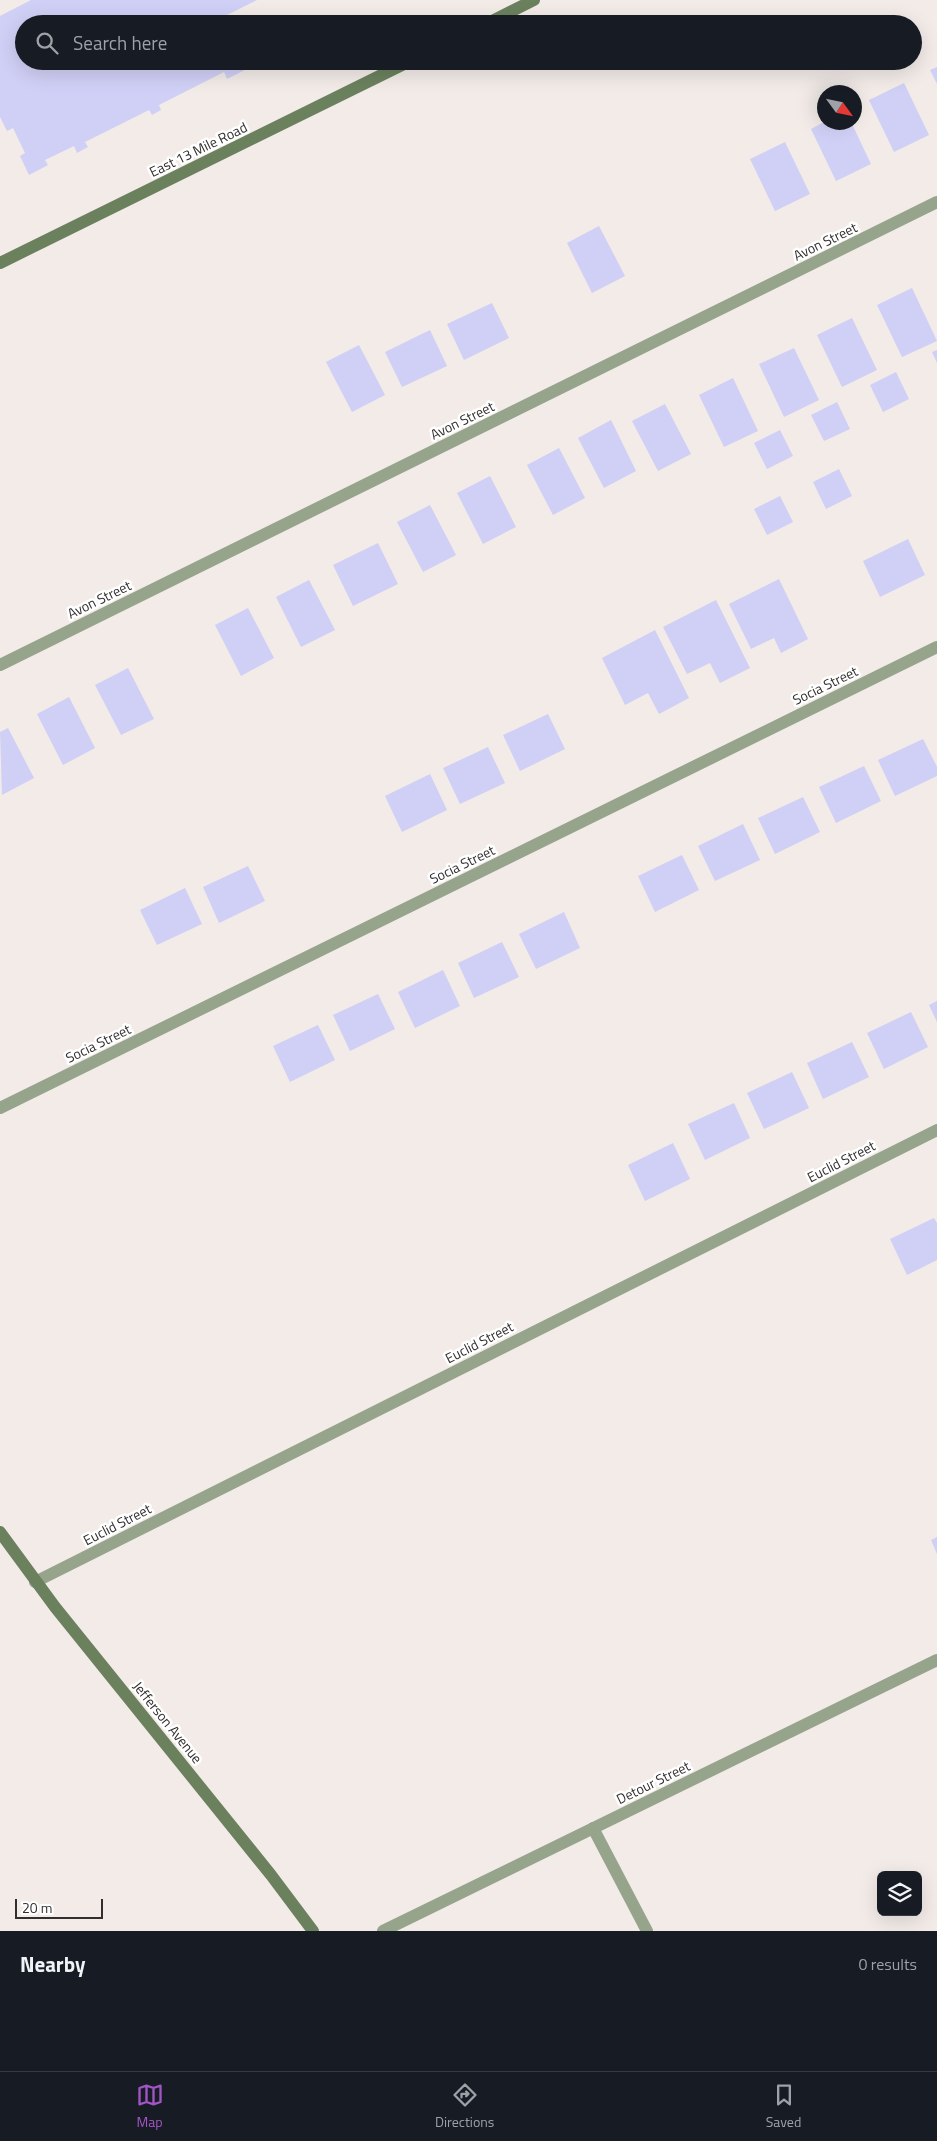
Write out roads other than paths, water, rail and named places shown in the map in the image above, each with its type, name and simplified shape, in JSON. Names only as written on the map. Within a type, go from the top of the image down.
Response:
[{"type":"main road","points":[[504,15],[534,0]]},
{"type":"main road","name":"East 13 Mile Road","points":[[0,263],[392,70]]},
{"type":"main road","name":"Jefferson Avenue","points":[[0,1532],[35,1582],[265,1867],[313,1931]]},
{"type":"street","name":"Avon Street","points":[[0,665],[937,202]]},
{"type":"street","name":"Socia Street","points":[[0,1108],[937,647]]},
{"type":"street","name":"Euclid Street","points":[[35,1582],[937,1130]]},
{"type":"street","name":"Detour Street","points":[[382,1931],[937,1660]]},
{"type":"street","points":[[593,1828],[647,1931]]}]
